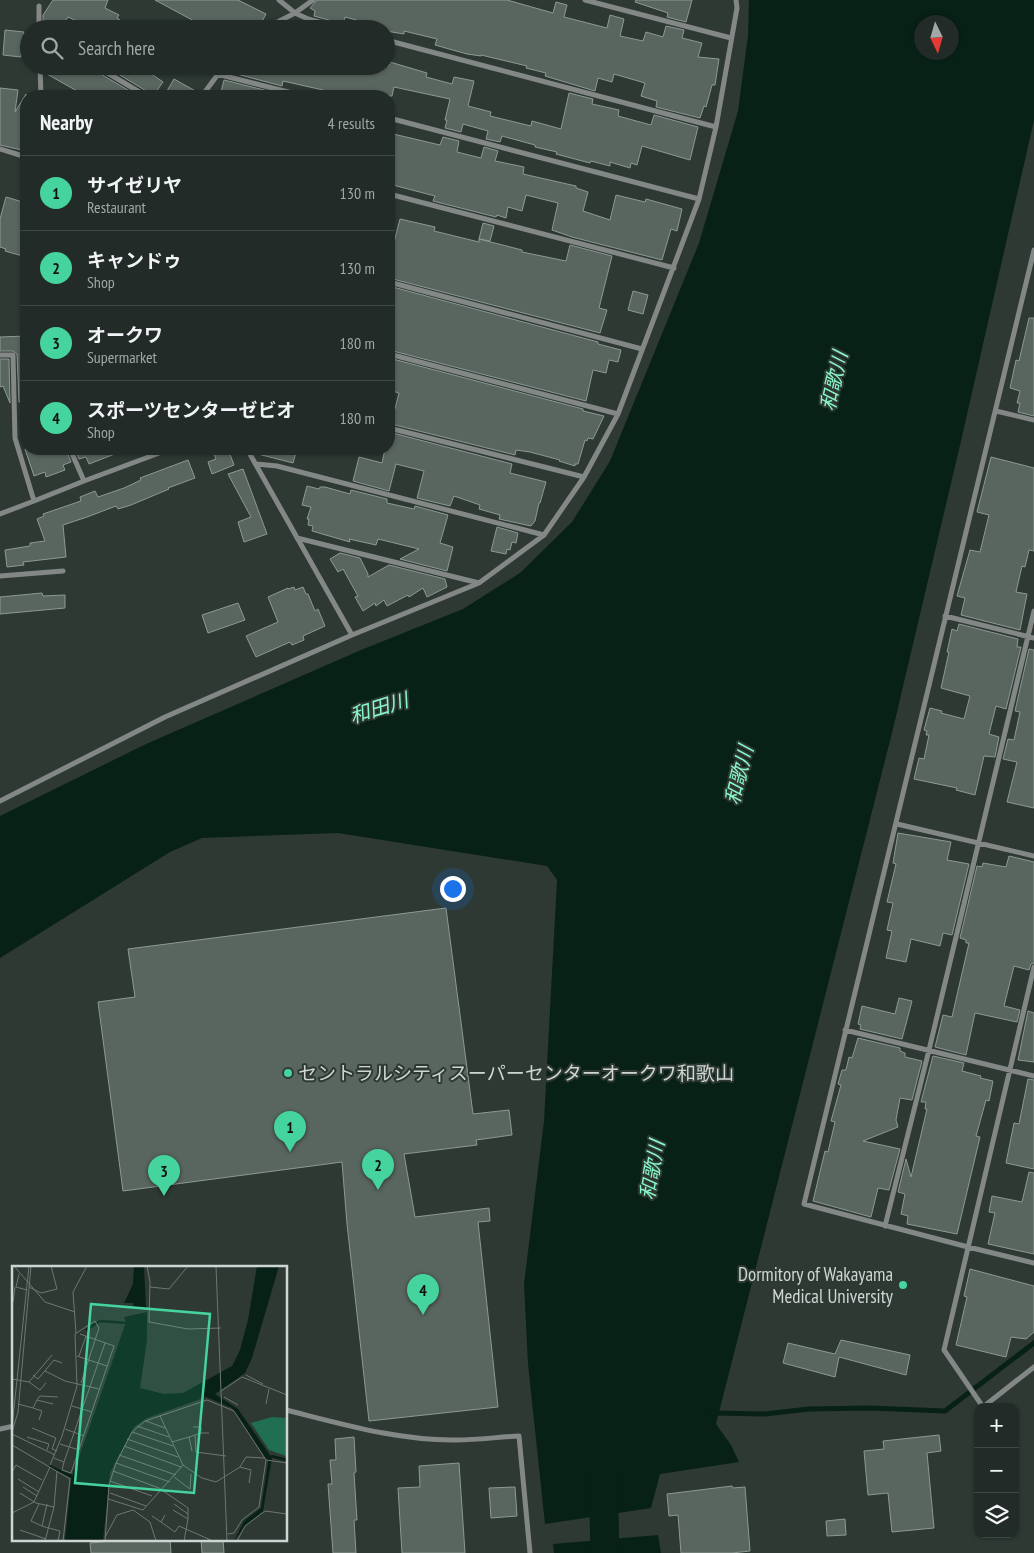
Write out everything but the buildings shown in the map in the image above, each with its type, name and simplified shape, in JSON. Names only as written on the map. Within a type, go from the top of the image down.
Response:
[{"type":"street","points":[[279,0],[295,13],[312,20]]},
{"type":"street","points":[[281,20],[313,0]]},
{"type":"street","points":[[585,0],[731,38]]},
{"type":"street","points":[[0,801],[165,717],[352,635],[479,583],[544,535],[584,477],[618,414],[699,199],[716,127],[736,0]]},
{"type":"street","points":[[39,6],[39,20]]},
{"type":"street","points":[[395,42],[716,127]]},
{"type":"street","points":[[40,75],[41,90]]},
{"type":"street","points":[[111,75],[136,90]]},
{"type":"street","points":[[206,90],[216,75]]},
{"type":"street","points":[[221,75],[280,90]]},
{"type":"street","points":[[395,120],[699,199]]},
{"type":"street","points":[[0,148],[20,155]]},
{"type":"street","points":[[395,196],[674,268]]},
{"type":"street","points":[[1034,250],[804,1204],[1034,1263]]},
{"type":"street","points":[[1027,280],[1034,282]]},
{"type":"street","points":[[395,284],[642,349]]},
{"type":"street","points":[[0,355],[13,355],[15,438],[20,455]]},
{"type":"street","points":[[395,356],[618,414]]},
{"type":"street","points":[[996,411],[1034,420]]},
{"type":"street","points":[[395,430],[584,477]]},
{"type":"street","points":[[20,455],[34,502]]},
{"type":"street","points":[[73,455],[84,481]]},
{"type":"street","points":[[0,514],[154,455]]},
{"type":"street","points":[[251,455],[352,635]]},
{"type":"street","points":[[256,464],[277,466],[544,535]]},
{"type":"street","points":[[297,538],[479,583]]},
{"type":"street","points":[[0,576],[63,571]]},
{"type":"street","points":[[885,1226],[978,843],[1031,638],[1034,611]]},
{"type":"street","points":[[945,616],[1031,638]]},
{"type":"street","points":[[896,824],[1034,856]]},
{"type":"street","points":[[1034,967],[944,1350],[983,1407],[1034,1367]]},
{"type":"street","points":[[845,1030],[1034,1076]]},
{"type":"street","points":[[288,1410],[371,1431],[430,1439],[457,1440],[518,1436],[530,1553]]},
{"type":"water","name":"和田川","points":[[749,0],[1034,0],[1034,120],[892,733],[716,1424],[731,1445],[739,1462],[660,1474],[651,1508],[545,1524],[528,1364],[524,1284],[544,1121],[557,880],[547,866],[338,833],[202,838],[170,852],[0,958],[0,816],[146,744],[361,650],[463,609],[520,573],[572,522],[610,461],[699,243],[738,111],[748,35]]},
{"type":"water","points":[[658,1535],[661,1553],[554,1553],[553,1544]]},
{"type":"waterway","points":[[713,1413],[765,1414],[809,1409],[870,1408],[945,1411],[1034,1343]]},
{"type":"waterway","name":"和歌川","points":[[603,1475],[605,1553]]},
{"type":"place","name":"セントラルシティスーパーセンターオークワ和歌山","points":[[288,1073]]},
{"type":"place","name":"サイゼリヤ","points":[[290,1152]]},
{"type":"place","name":"キャンドゥ","points":[[378,1190]]},
{"type":"place","name":"オークワ","points":[[164,1196]]},
{"type":"place","name":"Dormitory of Wakayama Medical University","points":[[903,1285]]},
{"type":"place","name":"スポーツセンターゼビオ","points":[[423,1315]]}]
